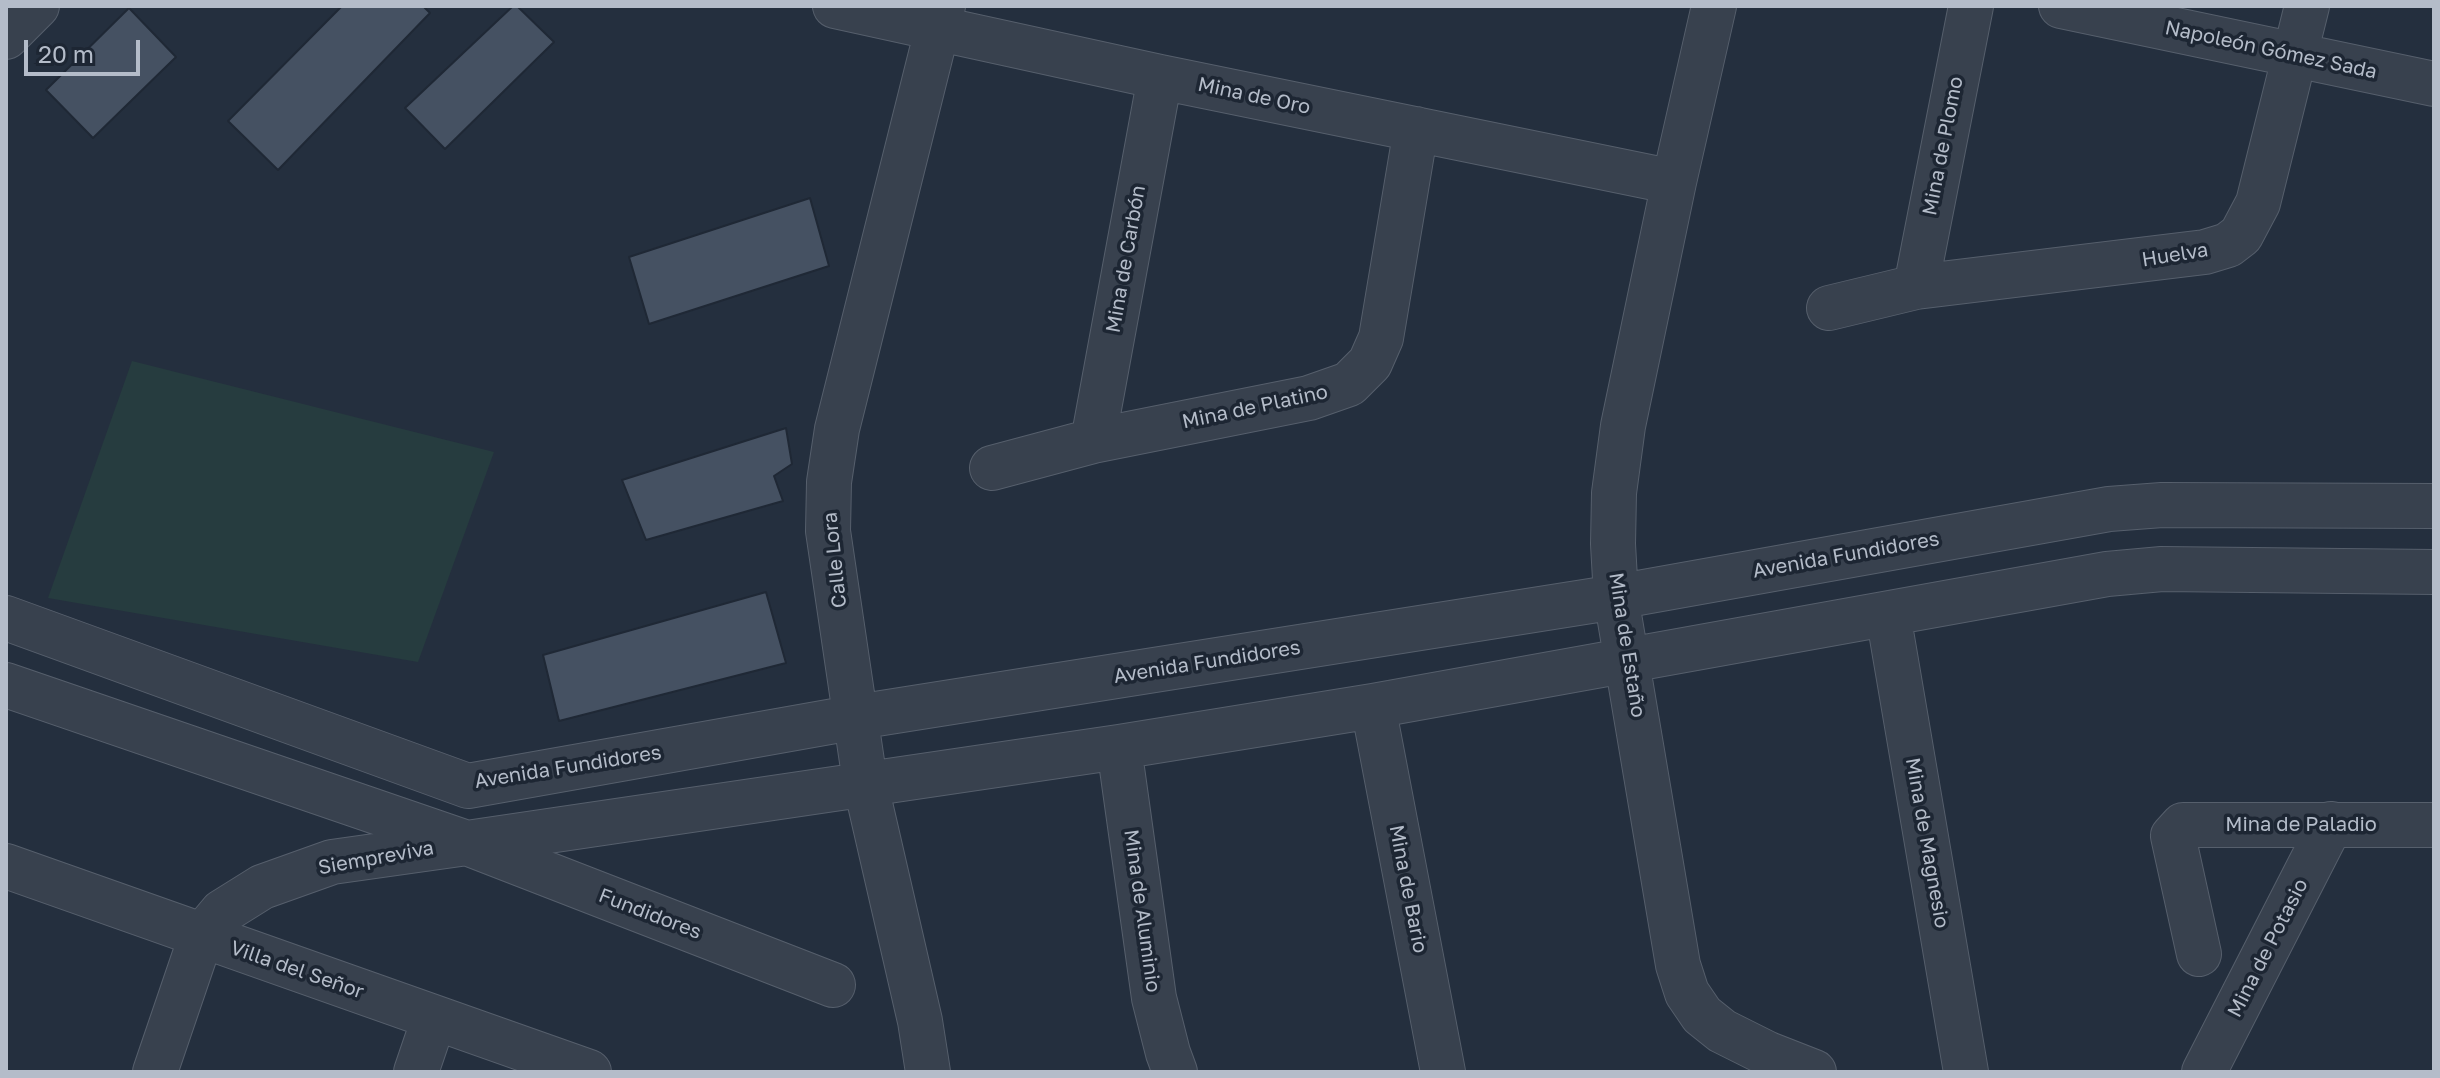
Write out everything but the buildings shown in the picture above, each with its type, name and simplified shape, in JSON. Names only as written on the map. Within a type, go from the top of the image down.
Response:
[{"type":"street","points":[[6,37],[37,6]]},
{"type":"street","name":"Mina de Oro","points":[[835,6],[940,17],[1160,77],[1674,182]]},
{"type":"street","name":"Mina de Estaño","points":[[1714,6],[1623,426],[1614,493],[1616,597],[1678,965],[1687,993],[1702,1015],[1722,1031],[1814,1072]]},
{"type":"street","name":"Mina de Plomo","points":[[1916,287],[1971,6]]},
{"type":"street","name":"Napoleón Gómez Sada","points":[[2061,6],[2434,84]]},
{"type":"street","name":"Huelva","points":[[1829,308],[1916,287],[2205,252],[2228,245],[2241,235],[2258,203],[2307,6]]},
{"type":"street","name":"Calle Lora","points":[[928,1072],[920,1021],[865,782],[828,531],[829,482],[837,429],[940,17]]},
{"type":"street","name":"Mina de Carbón","points":[[1093,441],[1160,77]]},
{"type":"street","name":"Mina de Platino","points":[[992,468],[1093,441],[1309,398],[1349,384],[1370,363],[1381,338],[1416,129]]},
{"type":"street","name":"Avenida Fundidores","points":[[6,618],[468,786],[857,717],[1616,597],[2109,509],[2162,505],[2434,506]]},
{"type":"street","points":[[6,685],[467,843],[1119,747],[1373,706],[2058,581],[2162,569],[2434,572]]},
{"type":"street","name":"Mina de Magnesio","points":[[1888,614],[1966,1072]]},
{"type":"street","name":"Mina de Bario","points":[[1373,706],[1443,1072]]},
{"type":"street","name":"Mina de Aluminio","points":[[1119,747],[1154,998],[1175,1072]]},
{"type":"street","points":[[467,843],[468,786]]},
{"type":"street","name":"Mina de Potasio","points":[[2204,1072],[2331,824]]},
{"type":"street","name":"Mina de Paladio","points":[[2199,954],[2173,836],[2183,825],[2434,825]]},
{"type":"street","name":"Siempreviva","points":[[155,1072],[201,937],[222,912],[262,887],[332,862],[467,843]]},
{"type":"street","name":"Fundidores","points":[[467,843],[833,985]]},
{"type":"street","name":"Villa del Señor","points":[[6,866],[589,1072]]},
{"type":"street","points":[[416,1072],[434,1019]]},
{"type":"green space","points":[[132,361],[494,452],[418,662],[48,598]]}]
